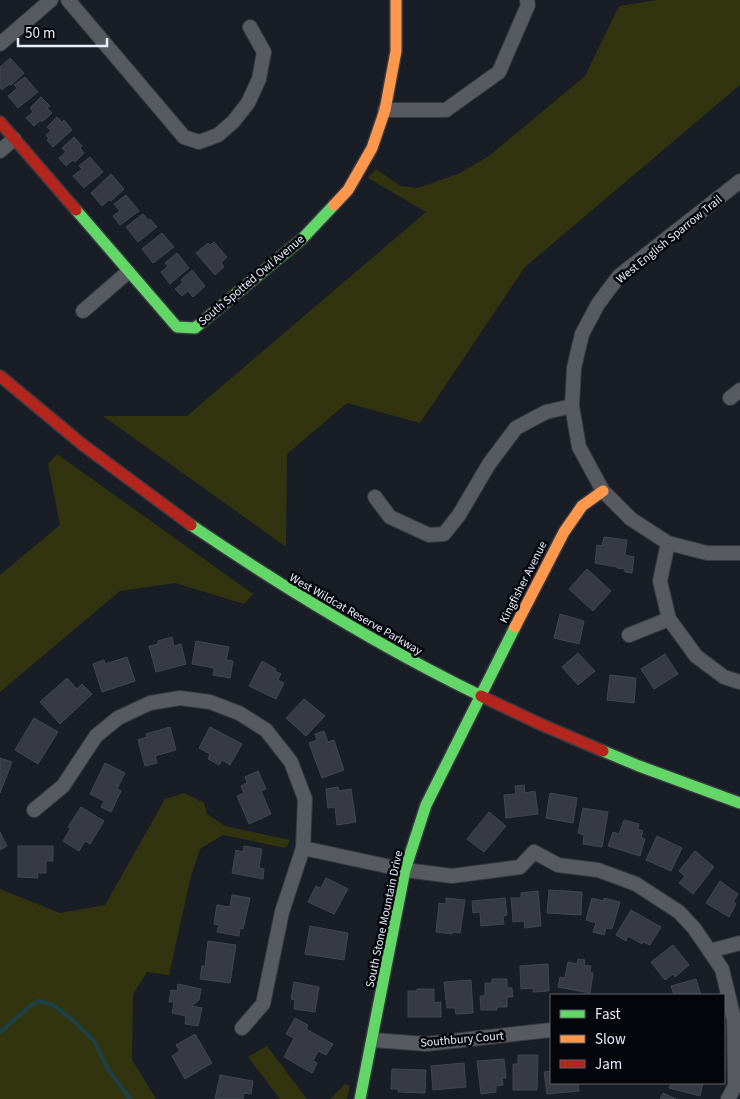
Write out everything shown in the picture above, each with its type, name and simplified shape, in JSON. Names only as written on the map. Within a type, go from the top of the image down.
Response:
[{"type":"street","points":[[0,44],[51,0]]},
{"type":"street","points":[[68,0],[184,137],[200,142],[218,135],[233,122],[248,103],[259,79],[264,52],[250,27]]},
{"type":"street","name":"South Spotted Owl Avenue","points":[[0,122],[177,327],[195,328],[302,239],[348,190],[372,148],[386,110],[396,51],[396,0]]},
{"type":"street","points":[[386,110],[446,110],[499,72],[528,5],[527,0]]},
{"type":"street","points":[[0,151],[14,138]]},
{"type":"street","name":"West English Sparrow Trail","points":[[740,181],[619,276],[598,304],[582,334],[574,368],[572,406],[579,447],[603,490],[631,519],[668,543],[707,553],[740,553]]},
{"type":"street","points":[[83,311],[128,272]]},
{"type":"street","name":"West Wildcat Reserve Parkway","points":[[0,376],[88,450],[139,489],[215,543],[309,604],[370,639],[480,696],[604,753],[740,803]]},
{"type":"street","points":[[375,497],[390,518],[428,535],[444,534],[458,515],[489,464],[516,428],[546,412],[572,406]]},
{"type":"street","name":"Kingfisher Avenue","points":[[480,696],[564,532],[582,506],[603,490]]},
{"type":"street","points":[[668,543],[660,581],[669,620],[696,656],[724,677],[740,682]]},
{"type":"street","points":[[629,635],[669,620]]},
{"type":"street","name":"South Stone Mountain Drive","points":[[360,1099],[405,870],[426,805],[480,696]]},
{"type":"street","points":[[34,810],[63,786],[96,736],[118,718],[150,703],[180,698],[210,702],[239,713],[266,730],[291,762],[304,799],[302,848],[282,912],[263,1004],[242,1028]]},
{"type":"street","points":[[302,848],[405,870],[452,876],[520,867],[534,852],[558,865],[598,870],[636,884],[679,912],[694,928],[722,969],[734,1019],[737,1087],[728,1099]]},
{"type":"street","points":[[710,951],[740,943]]},
{"type":"street","name":"Southbury Court","points":[[373,1040],[426,1044],[550,1030]]},
{"type":"green space","points":[[657,0],[740,0],[740,85],[525,267],[420,423],[347,403],[287,454],[286,547],[103,416],[187,416],[426,212],[368,178],[376,169],[400,186],[418,188],[458,174],[489,156],[585,76],[619,6]]},
{"type":"green space","points":[[57,454],[253,594],[244,604],[175,583],[120,591],[0,692],[0,575],[60,525],[48,464]]},
{"type":"green space","points":[[184,793],[204,803],[207,814],[225,826],[290,840],[286,848],[223,835],[200,849],[190,880],[169,975],[147,972],[133,994],[132,1060],[156,1099],[0,1099],[0,889],[60,913],[105,905],[165,799]]},
{"type":"green space","points":[[267,1046],[307,1099],[280,1099],[248,1057]]},
{"type":"green space","points":[[345,1084],[350,1086],[347,1099],[330,1099]]},
{"type":"building","points":[[10,58],[24,73],[11,85],[9,84],[2,90],[0,87],[0,67]]},
{"type":"building","points":[[25,77],[38,92],[18,108],[8,96],[17,88],[14,85]]},
{"type":"building","points":[[41,97],[50,106],[47,108],[52,113],[34,126],[26,118],[33,112],[30,108]]},
{"type":"building","points":[[57,117],[62,122],[64,120],[72,130],[53,147],[47,140],[49,139],[46,135],[51,131],[47,127]]},
{"type":"building","points":[[74,137],[82,146],[80,148],[84,153],[75,162],[73,160],[66,166],[59,158],[66,152],[62,148]]},
{"type":"building","points":[[90,157],[103,172],[84,188],[73,176],[82,169],[79,166]]},
{"type":"building","points":[[111,174],[124,189],[111,201],[109,200],[102,206],[91,193]]},
{"type":"building","points":[[126,195],[139,211],[120,225],[113,216],[120,211],[114,204]]},
{"type":"building","points":[[143,214],[157,227],[138,242],[126,227]]},
{"type":"building","points":[[162,233],[174,247],[153,263],[142,249]]},
{"type":"building","points":[[214,242],[227,257],[221,263],[224,267],[215,275],[196,253],[208,243],[210,245]]},
{"type":"building","points":[[177,253],[189,268],[170,284],[161,272],[168,266],[165,263]]},
{"type":"building","points":[[192,270],[205,286],[193,297],[188,291],[182,296],[175,289],[183,282],[181,280]]},
{"type":"building","points":[[604,537],[627,540],[625,555],[634,557],[632,573],[625,572],[625,569],[595,563],[597,545],[602,546]]},
{"type":"building","points":[[587,569],[611,591],[593,611],[569,589]]},
{"type":"building","points":[[560,614],[584,621],[579,644],[554,638]]},
{"type":"building","points":[[172,637],[174,646],[181,644],[186,664],[156,672],[149,646]]},
{"type":"building","points":[[196,641],[229,647],[226,660],[233,661],[230,678],[213,675],[214,668],[192,664]]},
{"type":"building","points":[[578,653],[595,671],[578,685],[562,667]]},
{"type":"building","points":[[665,654],[678,674],[654,689],[641,669]]},
{"type":"building","points":[[127,657],[135,681],[102,692],[93,664],[104,660],[105,664]]},
{"type":"building","points":[[262,661],[281,674],[278,680],[284,683],[276,699],[249,686]]},
{"type":"building","points":[[610,675],[636,678],[634,703],[607,700]]},
{"type":"building","points":[[67,678],[77,689],[82,684],[92,694],[60,724],[40,702]]},
{"type":"building","points":[[304,699],[325,716],[306,736],[286,718]]},
{"type":"building","points":[[34,718],[58,732],[38,764],[15,750]]},
{"type":"building","points":[[170,727],[176,750],[155,756],[157,763],[145,766],[138,740],[147,737],[146,734]]},
{"type":"building","points":[[210,727],[242,744],[230,765],[222,760],[219,765],[208,759],[210,754],[199,748]]},
{"type":"building","points":[[324,731],[328,742],[334,740],[344,770],[322,778],[309,743],[317,740],[315,734]]},
{"type":"building","points":[[0,758],[12,762],[0,793]]},
{"type":"building","points":[[105,763],[125,773],[117,789],[121,791],[111,812],[101,807],[104,801],[90,794]]},
{"type":"building","points":[[258,771],[266,789],[261,791],[271,814],[249,824],[237,796],[244,793],[241,786],[247,783],[245,777]]},
{"type":"building","points":[[524,785],[525,793],[535,791],[538,814],[506,818],[504,795],[516,794],[515,786]]},
{"type":"building","points":[[338,787],[339,791],[351,789],[356,822],[337,825],[335,807],[328,808],[326,789]]},
{"type":"building","points":[[550,793],[577,798],[573,823],[546,818]]},
{"type":"building","points":[[81,807],[104,821],[90,844],[85,841],[79,851],[63,841],[71,828],[68,827]]},
{"type":"building","points":[[583,808],[608,812],[602,847],[583,844],[584,835],[578,833]]},
{"type":"building","points":[[489,812],[506,826],[484,852],[467,839]]},
{"type":"building","points":[[624,820],[639,824],[638,829],[643,831],[641,837],[645,839],[640,856],[608,846],[613,832],[619,834]]},
{"type":"building","points":[[0,832],[7,846],[0,850]]},
{"type":"building","points":[[657,836],[682,848],[671,871],[646,860]]},
{"type":"building","points":[[18,846],[53,846],[53,861],[46,861],[46,873],[37,873],[38,878],[18,877]]},
{"type":"building","points":[[244,846],[262,849],[259,868],[264,869],[263,879],[232,873],[236,850],[243,852]]},
{"type":"building","points":[[695,851],[714,867],[693,894],[679,883],[685,876],[679,871]]},
{"type":"building","points":[[326,878],[348,889],[334,914],[308,902],[316,886],[321,888]]},
{"type":"building","points":[[720,881],[738,894],[733,902],[736,904],[729,917],[706,903]]},
{"type":"building","points":[[549,890],[582,892],[581,915],[547,913]]},
{"type":"building","points":[[538,891],[541,926],[525,928],[524,921],[513,922],[511,898],[521,898],[521,893]]},
{"type":"building","points":[[232,895],[250,898],[243,929],[240,928],[239,936],[217,932],[219,925],[214,924],[217,905],[230,907]]},
{"type":"building","points":[[446,898],[465,900],[460,933],[436,932],[439,903],[446,904]]},
{"type":"building","points":[[505,898],[507,915],[503,916],[504,924],[481,926],[480,912],[473,913],[472,901]]},
{"type":"building","points":[[592,898],[604,901],[604,898],[620,902],[612,929],[606,928],[604,935],[593,932],[596,923],[586,920]]},
{"type":"building","points":[[631,910],[661,927],[650,945],[643,942],[642,944],[628,936],[626,941],[616,935]]},
{"type":"building","points":[[310,926],[348,933],[344,960],[305,954]]},
{"type":"building","points":[[208,941],[236,945],[230,983],[200,979],[202,966],[205,967]]},
{"type":"building","points":[[673,945],[689,965],[675,977],[673,974],[665,980],[651,962]]},
{"type":"building","points":[[578,959],[585,960],[584,965],[591,966],[590,972],[593,973],[590,993],[558,987],[560,977],[565,978],[568,962],[577,964]]},
{"type":"building","points":[[548,964],[549,991],[533,992],[533,988],[521,989],[520,966]]},
{"type":"building","points":[[492,979],[507,979],[507,988],[512,988],[513,997],[507,997],[507,1007],[497,1007],[497,1010],[481,1010],[480,996],[485,996],[485,983],[492,983]]},
{"type":"building","points":[[696,979],[701,994],[674,994],[671,986]]},
{"type":"building","points":[[471,980],[473,1013],[456,1014],[455,1008],[447,1008],[444,982]]},
{"type":"building","points":[[294,982],[319,987],[315,1012],[294,1009],[295,1000],[291,999]]},
{"type":"building","points":[[178,984],[201,989],[199,1000],[192,1006],[202,1008],[198,1026],[185,1024],[186,1016],[172,1013],[174,1002],[169,1002],[171,990],[177,991]]},
{"type":"building","points":[[417,989],[434,989],[434,1003],[441,1002],[441,1017],[408,1017],[408,991],[417,991]]},
{"type":"building","points":[[295,1018],[308,1025],[306,1029],[333,1044],[326,1055],[318,1051],[313,1061],[317,1063],[312,1073],[284,1057],[294,1038],[286,1034]]},
{"type":"building","points":[[195,1034],[212,1063],[185,1079],[172,1056],[180,1051],[176,1045]]},
{"type":"building","points":[[518,1055],[538,1055],[537,1090],[513,1090],[513,1064],[518,1064]]},
{"type":"building","points":[[504,1059],[506,1078],[502,1078],[503,1085],[496,1086],[496,1092],[481,1094],[477,1061]]},
{"type":"building","points":[[464,1063],[466,1087],[433,1090],[431,1066]]},
{"type":"building","points":[[392,1069],[426,1070],[425,1093],[398,1092],[399,1089],[391,1089]]},
{"type":"building","points":[[550,1071],[550,1084],[578,1084],[579,1091],[547,1094],[544,1072]]},
{"type":"building","points":[[220,1075],[253,1081],[251,1094],[244,1093],[243,1099],[215,1099]]},
{"type":"building","points":[[671,1084],[703,1084],[700,1096],[669,1088]]},
{"type":"building","points":[[663,1093],[676,1099],[660,1099]]},
{"type":"waterway","points":[[0,1032],[30,1006],[39,1001],[53,1005],[74,1021],[94,1041],[108,1069],[130,1099]]},
{"type":"traffic: fast","points":[[76,210],[177,327],[195,328],[302,239],[334,205]]},
{"type":"traffic: fast","points":[[191,525],[333,616],[481,696]]},
{"type":"traffic: fast","points":[[360,1099],[405,870],[426,805],[515,627]]},
{"type":"traffic: fast","points":[[603,751],[740,803]]},
{"type":"traffic: slow","points":[[334,205],[348,190],[372,148],[385,110],[396,51],[396,0]]},
{"type":"traffic: slow","points":[[515,627],[564,532],[582,506],[603,491]]},
{"type":"traffic: jam","points":[[0,122],[76,210]]},
{"type":"traffic: jam","points":[[0,376],[83,445],[191,525]]},
{"type":"traffic: jam","points":[[481,696],[603,751]]}]
